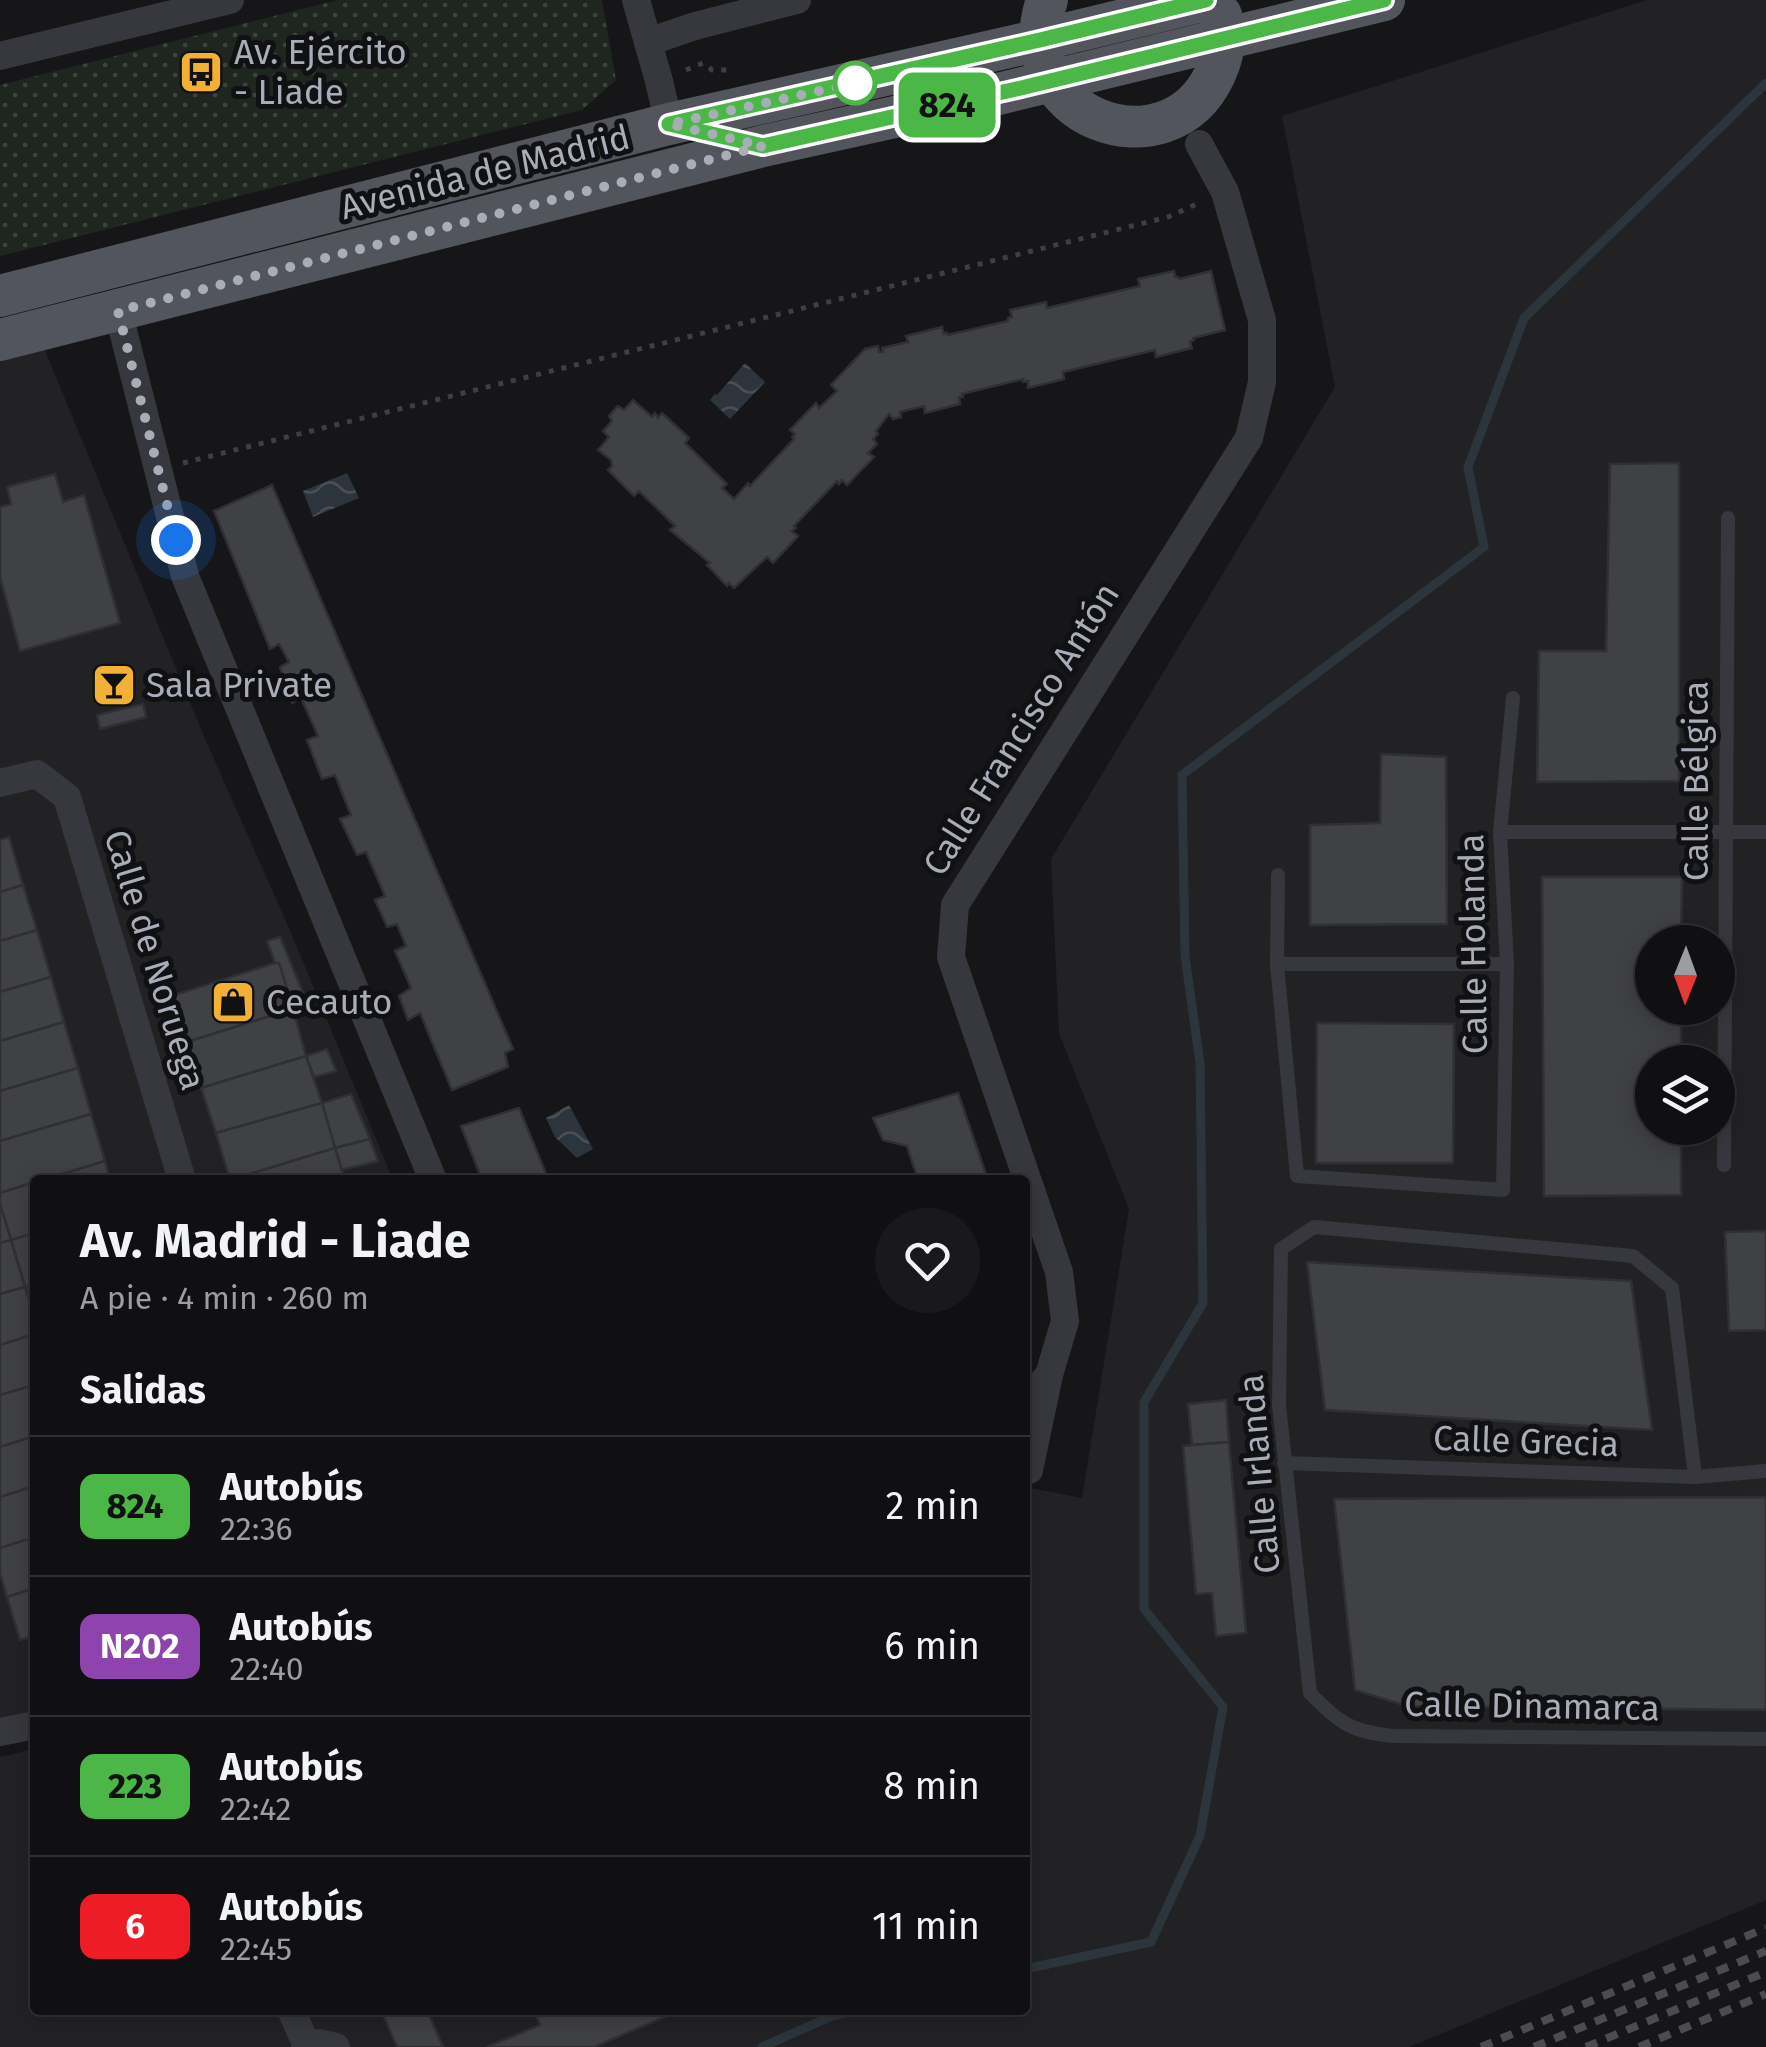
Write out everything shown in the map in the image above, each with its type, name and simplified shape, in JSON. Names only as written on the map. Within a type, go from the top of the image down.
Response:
[{"type":"main road","name":"Avenida de Madrid","points":[[0,296],[669,124],[1044,20],[1206,0]]},
{"type":"main road","name":"Avenida de Madrid","points":[[0,340],[763,146],[1052,81],[1220,20],[1384,0]]},
{"type":"main road","points":[[1044,20],[1044,61],[1052,81],[1072,104],[1098,121],[1129,128],[1160,123],[1188,109],[1209,86],[1222,59],[1220,20]]},
{"type":"street","points":[[0,56],[230,0]]},
{"type":"street","points":[[636,0],[669,124],[763,146]]},
{"type":"street","points":[[648,42],[797,0]]},
{"type":"street","name":"Calle Francisco Antón","points":[[1026,1175],[951,957],[955,905],[1248,438],[1262,382],[1262,320],[1225,192],[1199,144]]},
{"type":"street","points":[[118,311],[185,576],[430,1175]]},
{"type":"street","name":"Calle de Noruega","points":[[0,784],[37,774],[67,797],[180,1175]]},
{"type":"street","name":"Calle Francisco Antón","points":[[1030,1187],[1059,1272],[1065,1321],[1030,1449]]},
{"type":"street","points":[[1030,1396],[1048,1375]]},
{"type":"street","points":[[0,1732],[30,1726]]},
{"type":"street","points":[[294,2015],[306,2046],[318,2043],[336,2047]]},
{"type":"lane","name":"Calle Bélgica","points":[[1724,1165],[1728,518]]},
{"type":"lane","name":"Calle Holanda","points":[[1277,964],[1297,1176],[1503,1190],[1507,964],[1500,832],[1513,698]]},
{"type":"lane","points":[[1500,832],[1766,832]]},
{"type":"lane","points":[[1278,875],[1277,964],[1507,964]]},
{"type":"lane","name":"Calle Irlanda","points":[[1310,1693],[1279,1405],[1281,1248],[1314,1227],[1633,1256],[1672,1288],[1695,1477]]},
{"type":"lane","name":"Calle Grecia","points":[[1284,1463],[1695,1477],[1766,1471]]},
{"type":"lane","name":"Calle Dinamarca","points":[[1310,1693],[1337,1720],[1372,1734],[1766,1738]]},
{"type":"path","points":[[158,469],[1168,217],[1225,192]]},
{"type":"shaded area","points":[[338,0],[602,0],[616,80],[582,110],[0,256],[0,85]]},
{"type":"shaded area","points":[[1647,0],[1766,0],[1766,1900],[1409,2047],[0,2047],[0,1757],[30,1750],[30,2015],[1030,2015],[1030,1488],[1082,1498],[1129,1209],[1059,1033],[1051,859],[1335,387],[1282,116]]},
{"type":"shaded area","points":[[37,331],[391,1175],[30,1175],[30,1726],[0,1732],[0,340]]},
{"type":"water","points":[[745,363],[765,382],[730,419],[710,400]]},
{"type":"water","points":[[347,473],[359,498],[313,517],[303,491]]},
{"type":"water","points":[[569,1105],[593,1149],[577,1158],[555,1137],[546,1118]]},
{"type":"building","points":[[1174,271],[1179,279],[1211,271],[1225,330],[1193,338],[1192,348],[1156,357],[1155,350],[1063,372],[1064,379],[1028,388],[1028,381],[1023,379],[962,394],[960,404],[925,413],[924,406],[900,412],[901,417],[893,419],[889,414],[876,431],[873,439],[877,444],[868,453],[874,457],[847,485],[837,481],[794,526],[792,531],[798,536],[773,563],[767,557],[734,588],[729,583],[727,586],[707,565],[710,563],[670,530],[675,526],[639,491],[634,496],[608,470],[611,460],[598,450],[609,437],[603,431],[612,421],[609,416],[618,406],[624,410],[633,400],[652,417],[655,413],[658,418],[662,413],[689,438],[685,443],[727,484],[722,488],[734,499],[794,439],[790,430],[816,403],[819,408],[837,391],[831,385],[865,349],[878,346],[879,352],[883,352],[882,348],[908,342],[906,336],[942,327],[948,335],[1008,321],[1012,317],[1010,310],[1046,302],[1047,308],[1140,286],[1138,279]]},
{"type":"building","points":[[1679,463],[1679,781],[1537,782],[1539,651],[1606,651],[1610,464]]},
{"type":"building","points":[[55,474],[63,502],[84,495],[120,623],[20,651],[0,577],[0,507],[11,504],[7,487]]},
{"type":"building","points":[[272,485],[513,1049],[505,1053],[508,1067],[452,1090],[420,1013],[408,1020],[399,996],[411,988],[395,951],[406,946],[397,924],[387,927],[375,900],[385,896],[366,852],[357,855],[340,819],[351,815],[335,775],[322,779],[307,740],[318,736],[301,698],[292,703],[280,667],[289,662],[279,644],[270,649],[214,511]]},
{"type":"building","points":[[143,704],[146,717],[100,729],[97,715]]},
{"type":"building","points":[[1381,754],[1446,757],[1447,924],[1310,925],[1310,825],[1380,823]]},
{"type":"building","points":[[9,837],[23,885],[0,892],[0,840]]},
{"type":"building","points":[[1542,877],[1682,877],[1681,925],[1635,925],[1635,1025],[1681,1025],[1681,1045],[1635,1045],[1635,1145],[1681,1145],[1681,1195],[1544,1196]]},
{"type":"building","points":[[23,885],[37,930],[0,941],[0,892]]},
{"type":"building","points":[[37,930],[51,977],[0,992],[0,941]]},
{"type":"building","points":[[280,937],[308,1005],[293,1009],[279,963],[275,963],[267,941]]},
{"type":"building","name":"Cecauto","points":[[279,963],[293,1009],[187,1042],[174,995]]},
{"type":"building","points":[[51,977],[64,1022],[0,1041],[0,992]]},
{"type":"building","points":[[293,1009],[306,1056],[201,1088],[187,1042]]},
{"type":"building","points":[[64,1022],[78,1068],[0,1091],[0,1041]]},
{"type":"building","points":[[1317,1023],[1454,1024],[1453,1163],[1316,1163]]},
{"type":"building","points":[[327,1049],[336,1071],[314,1077],[306,1056]]},
{"type":"building","points":[[306,1056],[322,1103],[216,1133],[201,1088]]},
{"type":"building","points":[[78,1068],[91,1114],[0,1141],[0,1091]]},
{"type":"building","points":[[958,1093],[986,1175],[916,1175],[907,1146],[883,1140],[873,1118]]},
{"type":"building","points":[[351,1094],[370,1139],[335,1148],[322,1103]]},
{"type":"building","points":[[322,1103],[335,1148],[246,1175],[229,1175],[216,1133]]},
{"type":"building","points":[[519,1108],[547,1175],[480,1175],[461,1126]]},
{"type":"building","points":[[91,1114],[105,1161],[59,1175],[30,1175],[30,1184],[0,1193],[0,1141]]},
{"type":"building","points":[[370,1139],[378,1161],[342,1170],[335,1148]]},
{"type":"building","points":[[335,1148],[343,1175],[246,1175]]},
{"type":"building","points":[[105,1161],[109,1175],[59,1175]]},
{"type":"building","points":[[30,1184],[30,1234],[11,1240],[0,1193]]},
{"type":"building","points":[[0,1204],[11,1240],[0,1243]]},
{"type":"building","points":[[1766,1231],[1766,1330],[1729,1331],[1725,1232]]},
{"type":"building","points":[[30,1234],[30,1286],[25,1287],[11,1240]]},
{"type":"building","points":[[11,1240],[25,1287],[0,1294],[0,1243]]},
{"type":"building","points":[[1307,1262],[1631,1281],[1652,1430],[1325,1410]]},
{"type":"building","points":[[25,1287],[30,1303],[30,1336],[0,1345],[0,1294]]},
{"type":"building","points":[[30,1336],[30,1386],[0,1395],[0,1345]]},
{"type":"building","points":[[30,1386],[30,1438],[0,1447],[0,1395]]},
{"type":"building","points":[[1226,1400],[1229,1442],[1192,1445],[1188,1404]]},
{"type":"building","points":[[30,1438],[30,1488],[0,1497],[0,1447]]},
{"type":"building","points":[[1229,1442],[1246,1633],[1216,1636],[1212,1593],[1196,1594],[1183,1446]]},
{"type":"building","points":[[30,1488],[30,1539],[0,1548],[0,1497]]},
{"type":"building","points":[[1766,1497],[1766,1710],[1407,1706],[1355,1690],[1334,1499]]},
{"type":"building","points":[[30,1539],[30,1590],[7,1597],[0,1573],[0,1548]]},
{"type":"building","points":[[30,1590],[30,1637],[20,1640],[7,1597]]},
{"type":"building","points":[[383,2015],[429,2015],[443,2047],[397,2047]]},
{"type":"building","points":[[536,2015],[667,2016],[594,2047],[487,2047],[540,2025]]},
{"type":"waterway","points":[[1030,1968],[1151,1942],[1200,1836],[1223,1707],[1144,1609],[1144,1402],[1203,1303],[1200,1063],[1185,956],[1182,775],[1484,547],[1468,467],[1524,318],[1766,83]]},
{"type":"waterway","points":[[762,2047],[836,2015]]},
{"type":"railway","points":[[1481,2047],[1766,1928]]},
{"type":"railway","points":[[1534,2047],[1766,1951]]},
{"type":"railway","points":[[1586,2047],[1766,1972]]},
{"type":"railway","points":[[1639,2047],[1766,1994]]},
{"type":"bus line","name":"824","points":[[1206,0],[669,124],[763,146],[1384,0]]},
{"type":"place","name":"Av. Ejército - Liade","points":[[201,72]]},
{"type":"place","name":"Sala Private","points":[[114,685]]},
{"type":"place","name":"Cecauto","points":[[233,1002]]},
{"type":"route","points":[[176,540],[118,311],[763,146],[669,124],[860,82],[855,83]]}]
